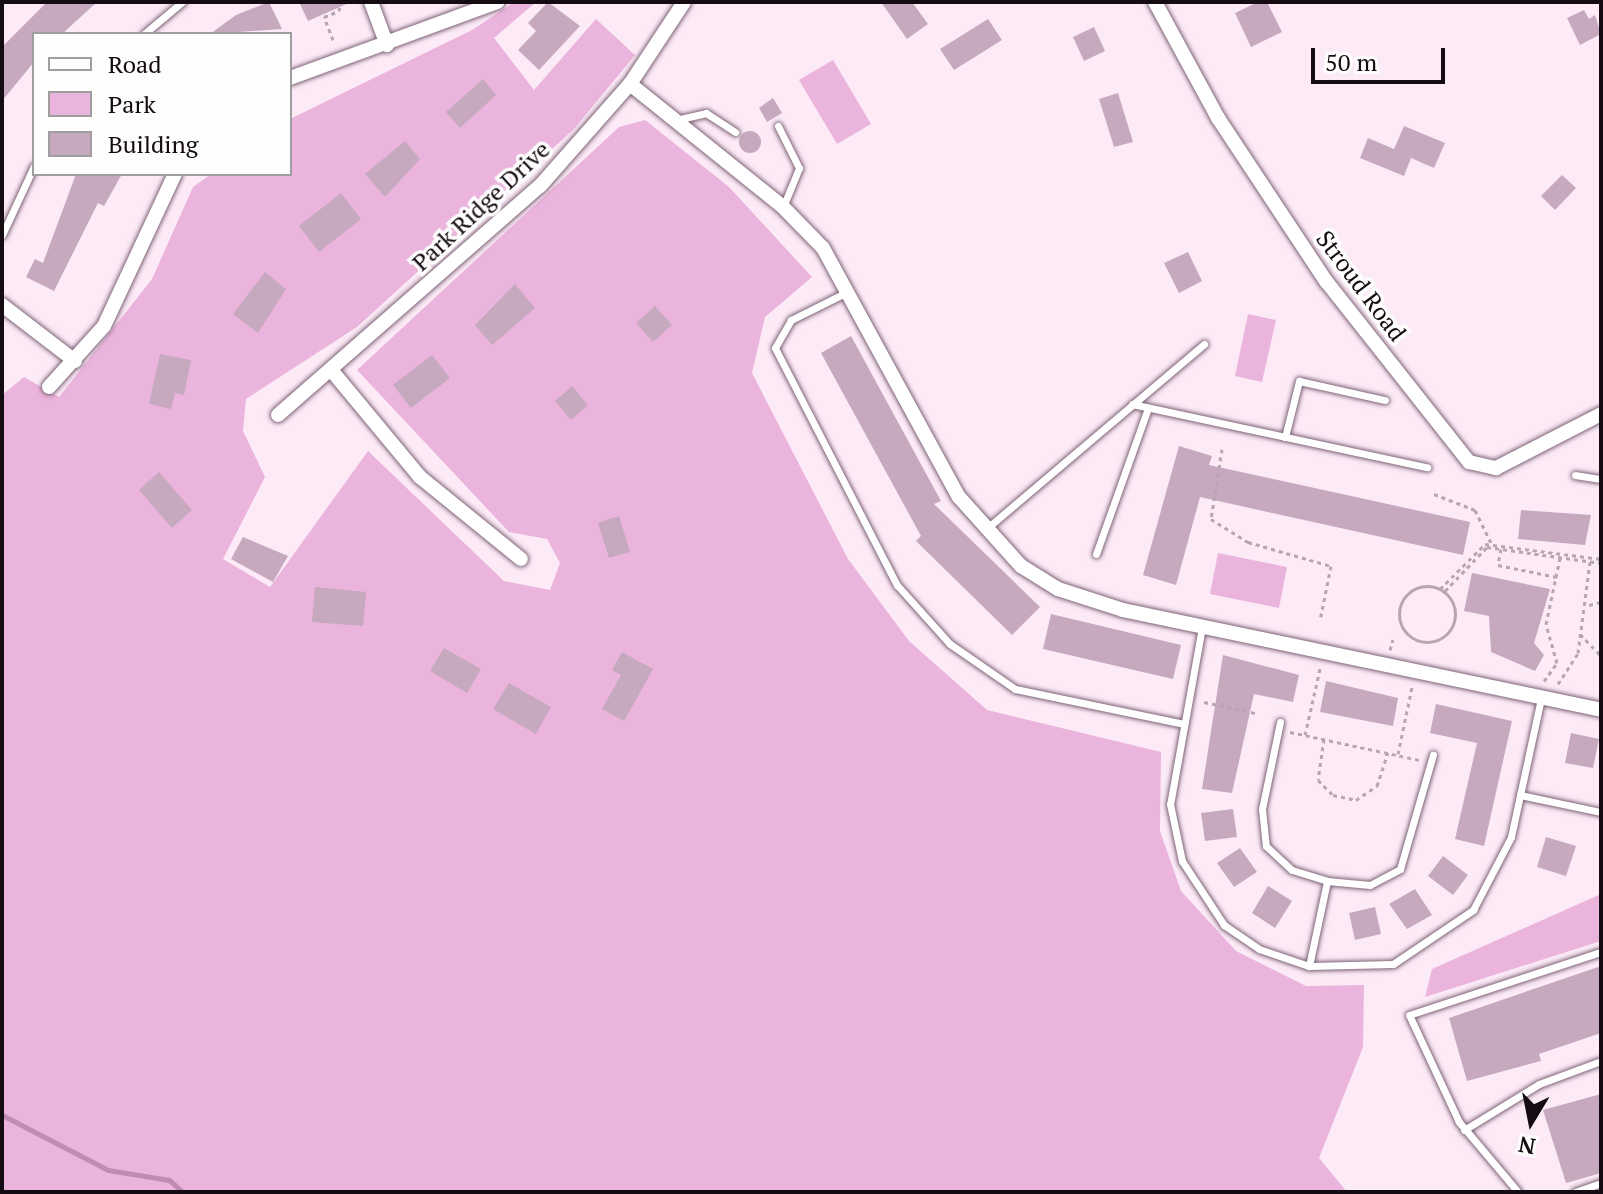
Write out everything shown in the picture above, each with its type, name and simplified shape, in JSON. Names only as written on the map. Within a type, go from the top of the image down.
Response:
[{"type":"street","points":[[371,2],[387,45]]},
{"type":"street","points":[[292,77],[498,2]]},
{"type":"street","name":"Park Ridge Drive","points":[[278,415],[332,371],[540,186],[630,84],[684,2]]},
{"type":"street","name":"Stroud Road","points":[[1155,2],[1218,118],[1326,281],[1469,462],[1496,468],[1601,414]]},
{"type":"street","points":[[630,84],[783,207],[823,248],[983,532],[1058,589],[1202,627],[1601,710]]},
{"type":"street","points":[[49,387],[75,361],[111,314],[149,216],[174,176]]},
{"type":"street","points":[[2,305],[75,361]]},
{"type":"street","points":[[332,371],[420,477],[521,559]]},
{"type":"lane","points":[[146,32],[182,2]]},
{"type":"lane","points":[[676,120],[706,113],[735,132]]},
{"type":"lane","points":[[778,126],[799,168],[783,207]]},
{"type":"lane","points":[[2,235],[32,170]]},
{"type":"lane","points":[[849,292],[791,320],[775,348],[897,585],[950,644],[1015,689],[1184,724]]},
{"type":"lane","points":[[983,532],[1204,344]]},
{"type":"lane","points":[[1285,437],[1299,381],[1385,400]]},
{"type":"lane","points":[[1132,404],[1427,467]]},
{"type":"lane","points":[[1096,554],[1148,408]]},
{"type":"lane","points":[[1575,475],[1601,479]]},
{"type":"lane","points":[[1202,627],[1170,804],[1198,894],[1241,937],[1309,966],[1393,964],[1438,939],[1493,883],[1520,795],[1541,698]]},
{"type":"lane","points":[[1280,722],[1261,829],[1275,860],[1327,881],[1370,885],[1400,869],[1433,755]]},
{"type":"lane","points":[[1520,795],[1601,812]]},
{"type":"lane","points":[[1309,966],[1327,881]]},
{"type":"lane","points":[[1518,1192],[1464,1130],[1409,1015],[1601,952]]},
{"type":"lane","points":[[1464,1130],[1539,1084],[1601,1061]]},
{"type":"lane","points":[[1575,1192],[1601,1183]]},
{"type":"path","points":[[324,17],[339,11],[340,2]]},
{"type":"path","points":[[321,10],[333,40]]},
{"type":"path","points":[[1222,449],[1211,519],[1248,542],[1331,566],[1320,620]]},
{"type":"path","points":[[1434,494],[1475,510],[1490,545],[1560,558],[1590,562],[1601,560]]},
{"type":"path","points":[[1490,545],[1601,560]]},
{"type":"path","points":[[1442,590],[1490,545]]},
{"type":"path","points":[[1501,549],[1498,565],[1557,577]]},
{"type":"path","points":[[1601,550],[1601,560]]},
{"type":"path","points":[[1544,681],[1557,663],[1546,624],[1560,558]]},
{"type":"path","points":[[1558,684],[1573,669],[1589,605],[1590,562]]},
{"type":"path","points":[[1420,586],[1442,590],[1455,610],[1452,627],[1421,642],[1400,624],[1399,605],[1420,586]]},
{"type":"path","points":[[1589,605],[1601,602]]},
{"type":"path","points":[[1580,634],[1601,656]]},
{"type":"path","points":[[1419,655],[1421,642]]},
{"type":"path","points":[[1320,669],[1304,735],[1408,757]]},
{"type":"path","points":[[1398,755],[1414,679]]},
{"type":"path","points":[[1204,702],[1255,713]]},
{"type":"path","points":[[1324,739],[1318,780],[1344,798],[1369,795],[1388,753]]},
{"type":"green space","points":[[514,2],[535,3],[494,38],[534,90],[596,19],[635,55],[574,129],[357,327],[246,399],[243,431],[265,477],[223,559],[270,587],[368,451],[504,581],[550,590],[560,563],[547,539],[509,532],[357,370],[619,127],[645,120],[729,187],[812,277],[765,317],[752,373],[848,559],[909,641],[987,710],[1161,752],[1160,831],[1181,891],[1236,951],[1306,986],[1364,985],[1363,1047],[1319,1158],[1347,1192],[2,1192],[2,395],[24,377],[59,397],[152,279],[193,187],[208,176],[292,176],[292,118],[472,30]]},
{"type":"green space","points":[[833,60],[871,124],[837,144],[799,80]]},
{"type":"green space","points":[[1248,314],[1276,320],[1262,382],[1235,376]]},
{"type":"green space","points":[[1218,553],[1287,567],[1279,608],[1210,594]]},
{"type":"green space","points":[[1601,894],[1601,941],[1425,997],[1432,969]]},
{"type":"building","points":[[47,2],[97,2],[64,32],[32,32],[32,64],[2,101],[2,47]]},
{"type":"building","points":[[269,2],[282,29],[213,32],[236,15]]},
{"type":"building","points":[[299,2],[351,2],[308,21]]},
{"type":"building","points":[[548,2],[580,26],[539,70],[518,50],[536,31],[528,23]]},
{"type":"building","points":[[881,2],[912,2],[928,24],[907,39]]},
{"type":"building","points":[[1258,2],[1267,2],[1282,32],[1251,47],[1235,13]]},
{"type":"building","points":[[1584,10],[1589,19],[1595,15],[1601,34],[1580,45],[1567,18]]},
{"type":"building","points":[[988,19],[1002,40],[954,70],[940,49]]},
{"type":"building","points":[[1094,27],[1105,51],[1084,61],[1073,37]]},
{"type":"building","points":[[483,79],[496,95],[460,128],[446,112]]},
{"type":"building","points":[[1118,93],[1133,142],[1114,147],[1099,99]]},
{"type":"building","points":[[773,98],[782,113],[767,122],[759,108]]},
{"type":"building","points":[[1404,126],[1445,143],[1434,168],[1411,158],[1404,176],[1360,158],[1368,138],[1394,149]]},
{"type":"building","points":[[750,131],[758,134],[761,142],[758,150],[750,153],[742,150],[739,142],[742,134]]},
{"type":"building","points":[[405,141],[420,159],[385,197],[365,174]]},
{"type":"building","points":[[1562,175],[1576,188],[1555,210],[1541,196]]},
{"type":"building","points":[[75,176],[121,176],[104,206],[98,203],[54,291],[26,277],[35,259],[43,263]]},
{"type":"building","points":[[341,193],[361,219],[319,252],[299,226]]},
{"type":"building","points":[[1188,252],[1202,281],[1179,293],[1164,263]]},
{"type":"building","points":[[265,272],[286,289],[258,333],[233,314]]},
{"type":"building","points":[[515,284],[535,308],[492,345],[475,325]]},
{"type":"building","points":[[655,306],[672,325],[653,342],[636,323]]},
{"type":"building","points":[[851,336],[941,501],[934,504],[1040,607],[1012,635],[916,541],[921,536],[821,353]]},
{"type":"building","points":[[160,354],[191,360],[184,395],[175,393],[171,409],[149,404]]},
{"type":"building","points":[[432,355],[450,378],[411,408],[393,385]]},
{"type":"building","points":[[572,386],[588,405],[571,420],[555,401]]},
{"type":"building","points":[[1179,446],[1212,456],[1209,465],[1470,522],[1463,555],[1200,497],[1176,585],[1143,575]]},
{"type":"building","points":[[159,472],[192,510],[172,528],[139,490]]},
{"type":"building","points":[[1521,510],[1591,515],[1585,545],[1518,539]]},
{"type":"building","points":[[619,516],[630,552],[609,558],[598,523]]},
{"type":"building","points":[[243,537],[288,556],[273,582],[231,559]]},
{"type":"building","points":[[1472,573],[1550,589],[1534,643],[1544,655],[1535,671],[1491,652],[1489,616],[1464,611]]},
{"type":"building","points":[[315,587],[366,592],[363,626],[312,622]]},
{"type":"building","points":[[1051,614],[1181,645],[1173,679],[1043,649]]},
{"type":"building","points":[[444,648],[481,669],[467,693],[430,671]]},
{"type":"building","points":[[622,652],[653,669],[624,721],[602,709],[621,675],[612,670]]},
{"type":"building","points":[[1223,655],[1299,675],[1293,702],[1254,694],[1232,793],[1202,789]]},
{"type":"building","points":[[1326,681],[1398,698],[1393,726],[1320,712]]},
{"type":"building","points":[[509,683],[551,707],[536,734],[493,709]]},
{"type":"building","points":[[1436,704],[1512,721],[1484,846],[1455,839],[1477,743],[1430,733]]},
{"type":"building","points":[[1571,733],[1599,739],[1593,768],[1565,763]]},
{"type":"building","points":[[1233,809],[1237,837],[1205,841],[1201,813]]},
{"type":"building","points":[[1546,837],[1576,846],[1566,876],[1537,867]]},
{"type":"building","points":[[1240,848],[1257,872],[1234,887],[1217,863]]},
{"type":"building","points":[[1443,856],[1468,875],[1453,895],[1428,876]]},
{"type":"building","points":[[1268,886],[1292,901],[1275,928],[1252,913]]},
{"type":"building","points":[[1415,889],[1432,915],[1407,929],[1389,904]]},
{"type":"building","points":[[1375,907],[1381,934],[1355,940],[1349,913]]},
{"type":"building","points":[[1601,966],[1601,1033],[1539,1054],[1541,1061],[1467,1081],[1449,1018]]},
{"type":"building","points":[[1601,1094],[1601,1173],[1566,1183],[1543,1110]]},
{"type":"waterway","points":[[2,1115],[108,1170],[169,1180],[183,1192]]}]
